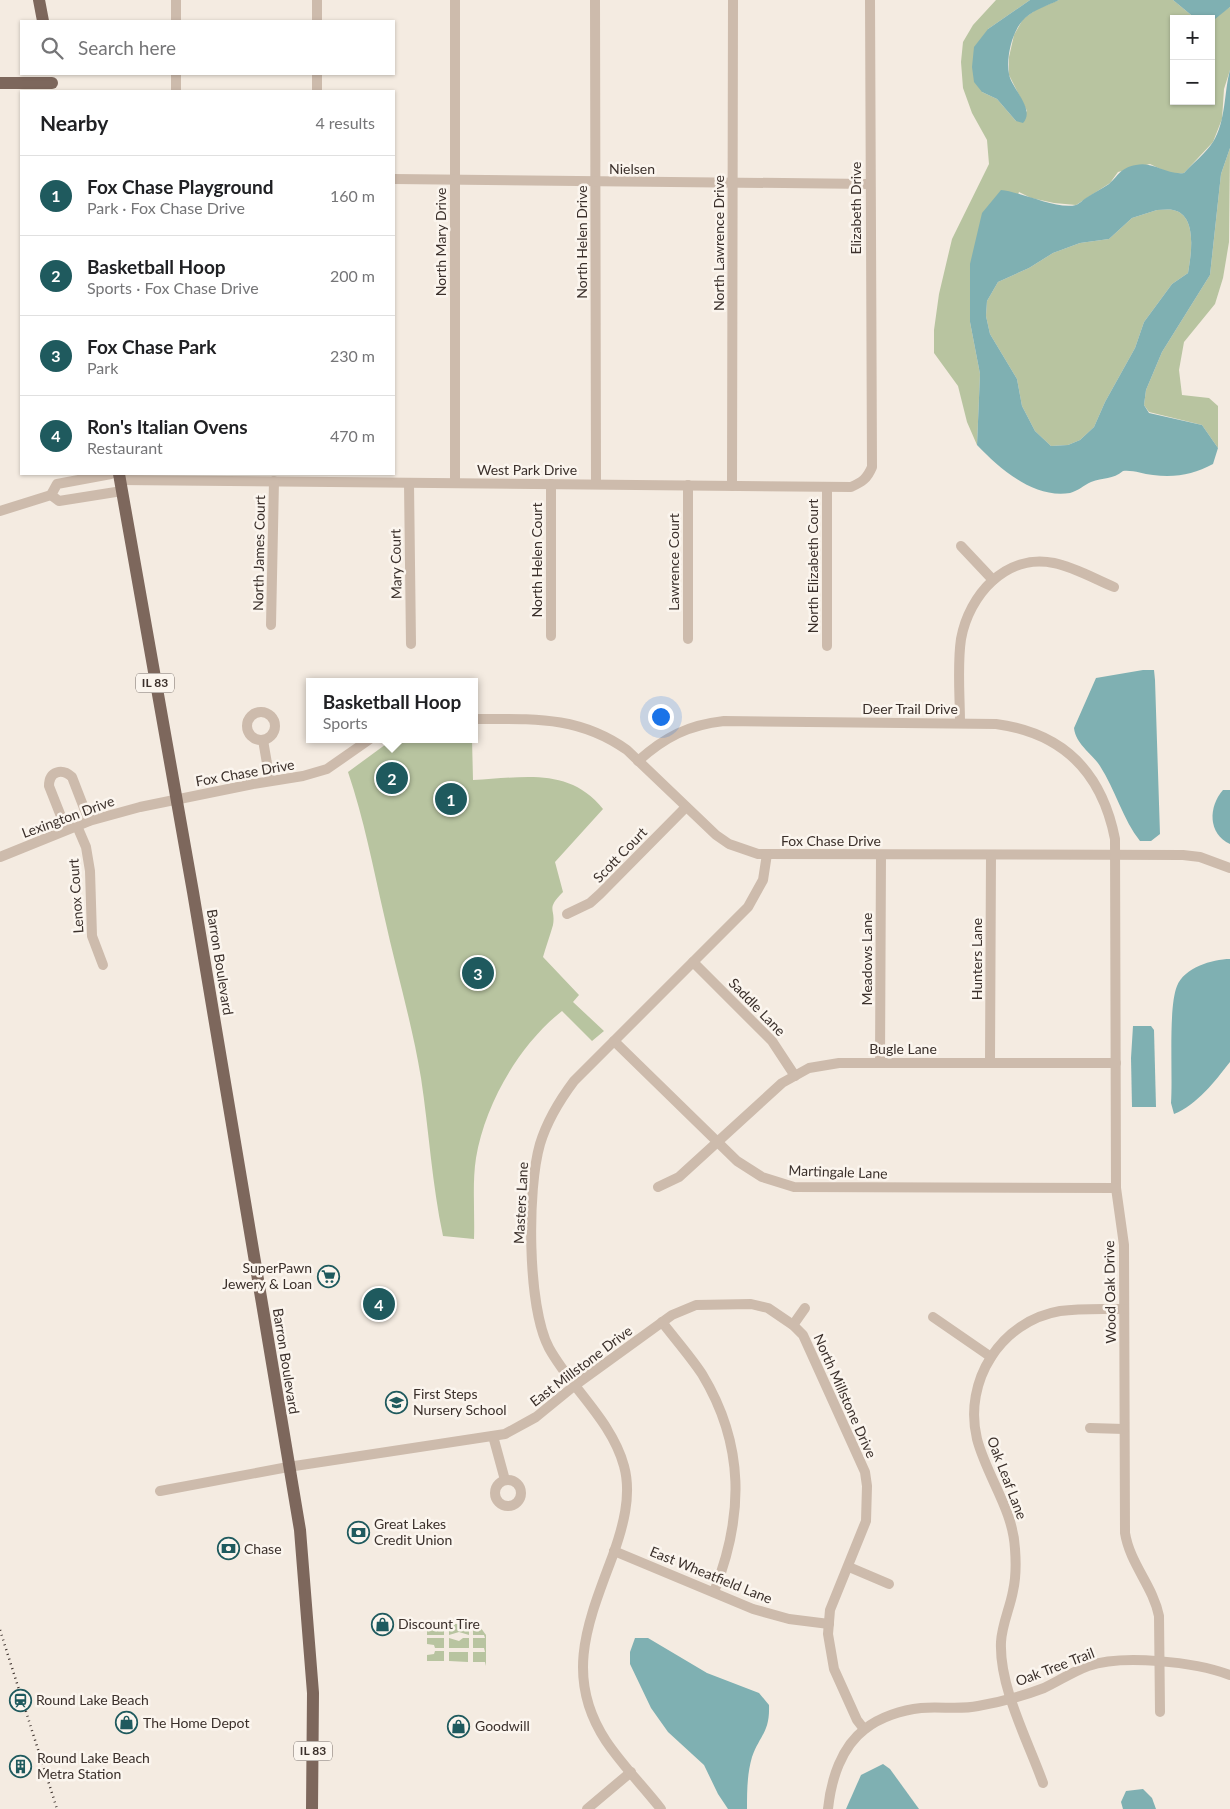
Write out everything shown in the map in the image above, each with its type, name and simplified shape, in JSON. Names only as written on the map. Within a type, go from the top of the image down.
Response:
[{"type":"main road","points":[[39,0],[43,20]]},
{"type":"main road","points":[[0,83],[52,83]]},
{"type":"main road","name":"IL 83","points":[[118,480],[176,800]]},
{"type":"main road","name":"Barron Boulevard","points":[[176,800],[300,1530],[311,1645],[313,1692],[312,1809]]},
{"type":"street","points":[[176,0],[176,20]]},
{"type":"street","points":[[317,0],[317,20]]},
{"type":"street","name":"North Mary Drive","points":[[455,0],[455,484]]},
{"type":"street","name":"North Helen Drive","points":[[595,0],[596,484]]},
{"type":"street","name":"North Lawrence Drive","points":[[732,0],[732,486]]},
{"type":"street","name":"Elizabeth Drive","points":[[870,0],[872,416]]},
{"type":"street","points":[[176,75],[176,90]]},
{"type":"street","points":[[317,75],[317,90]]},
{"type":"street","name":"Nielsen","points":[[395,179],[870,184]]},
{"type":"street","name":"West Park Drive","points":[[118,480],[274,481],[317,478],[455,484],[851,487],[868,478],[872,467],[872,416]]},
{"type":"street","points":[[52,495],[59,501],[118,480]]},
{"type":"street","points":[[0,511],[52,495],[57,484],[118,480]]},
{"type":"street","name":"North James Court","points":[[271,625],[274,481]]},
{"type":"street","name":"Mary Court","points":[[409,483],[411,644]]},
{"type":"street","name":"North Helen Court","points":[[551,484],[551,636]]},
{"type":"street","name":"Lawrence Court","points":[[688,485],[688,639]]},
{"type":"street","name":"North Elizabeth Court","points":[[827,486],[827,646]]},
{"type":"street","points":[[961,546],[993,580]]},
{"type":"street","points":[[960,723],[962,638],[975,603],[984,588],[993,580],[1013,566],[1041,561],[1061,565],[1114,587]]},
{"type":"street","name":"Fox Chase Drive","points":[[478,719],[567,722],[612,739],[716,835],[729,844],[758,854],[1200,857],[1230,868]]},
{"type":"street","name":"Deer Trail Drive","points":[[638,761],[659,742],[670,736],[700,725],[718,722],[960,723],[996,724],[1027,730],[1072,756],[1086,770],[1106,801],[1115,839],[1116,855]]},
{"type":"street","points":[[263,740],[270,781]]},
{"type":"street","name":"Fox Chase Drive","points":[[176,800],[303,776],[327,769],[364,743]]},
{"type":"street","points":[[66,829],[49,786],[49,779],[53,774],[60,771],[67,773],[72,778],[88,821]]},
{"type":"street","name":"Lexington Drive","points":[[0,858],[88,821],[176,800]]},
{"type":"street","name":"Scott Court","points":[[567,914],[590,903],[686,807]]},
{"type":"street","name":"Lenox Court","points":[[77,826],[86,847],[90,871],[92,936],[103,965]]},
{"type":"street","name":"Masters Lane","points":[[661,1809],[606,1741],[589,1706],[583,1682],[586,1630],[614,1551],[626,1506],[624,1466],[610,1435],[548,1347],[534,1298],[533,1188],[535,1165],[540,1144],[559,1102],[574,1081],[748,907],[763,880],[767,854]]},
{"type":"street","name":"Meadows Lane","points":[[880,1063],[881,855]]},
{"type":"street","name":"Hunters Lane","points":[[990,1062],[991,855]]},
{"type":"street","name":"Wood Oak Drive","points":[[1116,855],[1116,1188],[1124,1245],[1125,1533],[1133,1561],[1156,1605],[1160,1712]]},
{"type":"street","name":"Saddle Lane","points":[[694,962],[772,1042],[795,1076]]},
{"type":"street","name":"Martingale Lane","points":[[614,1041],[746,1168],[762,1177],[794,1187],[1116,1188]]},
{"type":"street","name":"Bugle Lane","points":[[658,1188],[679,1178],[768,1095],[809,1068],[826,1064],[880,1063],[1116,1063]]},
{"type":"street","name":"East Millstone Drive","points":[[160,1491],[288,1467],[493,1436],[520,1427],[662,1322],[682,1309],[696,1305],[752,1304],[768,1308],[794,1324]]},
{"type":"street","points":[[794,1324],[805,1308]]},
{"type":"street","name":"Oak Leaf Lane","points":[[1043,1783],[1003,1670],[1001,1641],[1013,1590],[1014,1539],[1002,1499],[982,1452],[975,1426],[976,1390],[985,1366],[997,1347],[1014,1332],[1042,1316],[1075,1310],[1124,1309]]},
{"type":"street","points":[[933,1317],[991,1357]]},
{"type":"street","points":[[662,1322],[701,1373],[722,1416],[732,1454],[735,1479],[734,1521],[725,1564],[714,1592]]},
{"type":"street","name":"North Millstone Drive","points":[[794,1324],[803,1335],[812,1353],[865,1472],[867,1486],[866,1521],[830,1610],[828,1642],[834,1669],[857,1720],[864,1729]]},
{"type":"street","points":[[1090,1428],[1124,1428]]},
{"type":"street","points":[[493,1436],[505,1480]]},
{"type":"street","name":"East Wheatfield Lane","points":[[614,1551],[771,1614],[829,1624]]},
{"type":"street","points":[[849,1567],[889,1584]]},
{"type":"street","name":"Oak Tree Trail","points":[[828,1809],[830,1787],[840,1761],[864,1729],[889,1716],[922,1708],[975,1707],[1012,1698],[1043,1688],[1088,1666],[1101,1663],[1159,1662],[1191,1664],[1230,1674]]},
{"type":"street","points":[[587,1809],[631,1772]]},
{"type":"green space","points":[[996,0],[1030,0],[988,29],[982,92],[997,99],[1016,121],[1027,111],[1009,75],[1009,57],[1014,35],[1023,19],[1037,9],[1059,0],[1173,0],[1191,15],[1170,15],[1170,105],[1215,105],[1215,17],[1230,7],[1230,70],[1224,89],[1222,119],[1213,142],[1184,173],[1171,174],[1150,164],[1118,172],[1110,183],[1076,205],[1031,198],[1019,192],[970,322],[980,374],[977,445],[967,422],[958,386],[934,353],[934,330],[939,294],[952,239],[989,164],[987,140],[972,113],[963,88],[961,62],[963,42],[973,25]]},
{"type":"green space","points":[[1230,148],[1229,242],[1223,278],[1215,304],[1184,342],[1179,370],[1182,395],[1209,398],[1218,406],[1218,448],[1202,425],[1149,412],[1144,405],[1146,390],[1162,352],[1210,275],[1221,174]]},
{"type":"green space","points":[[1157,210],[1173,210],[1181,213],[1190,227],[1191,246],[1188,273],[1172,284],[1144,322],[1135,348],[1105,402],[1094,427],[1080,440],[1068,445],[1051,446],[1035,431],[1022,406],[1017,379],[990,334],[986,316],[987,301],[998,282],[1029,268],[1053,253],[1080,243],[1109,239],[1132,218]]},
{"type":"green space","points":[[388,743],[472,743],[473,780],[527,777],[560,780],[590,795],[603,809],[555,862],[563,892],[554,902],[552,909],[553,925],[543,957],[579,995],[573,1002],[604,1031],[592,1041],[562,1011],[532,1041],[506,1077],[487,1117],[476,1158],[474,1239],[443,1236],[436,1197],[421,1078],[409,1017],[368,843],[348,772]]},
{"type":"green space","points":[[427,1624],[444,1624],[444,1635],[427,1635]]},
{"type":"green space","points":[[449,1624],[469,1624],[469,1635],[459,1632],[449,1635]]},
{"type":"green space","points":[[473,1624],[478,1624],[486,1635],[486,1666],[485,1662],[473,1662],[473,1652],[485,1652],[484,1648],[473,1648],[473,1638],[485,1638],[484,1635],[473,1635]]},
{"type":"green space","points":[[427,1638],[444,1638],[444,1648],[435,1648],[434,1645],[427,1644]]},
{"type":"green space","points":[[449,1638],[459,1641],[463,1638],[469,1638],[469,1648],[449,1648]]},
{"type":"green space","points":[[435,1651],[444,1651],[444,1661],[427,1661],[427,1655],[434,1654]]},
{"type":"green space","points":[[449,1652],[468,1652],[468,1662],[449,1661]]},
{"type":"water","points":[[1030,0],[1059,0],[1025,18],[1020,23],[1013,37],[1008,67],[1011,80],[1022,98],[1027,111],[1023,123],[1016,121],[997,99],[982,92],[974,82],[972,67],[974,47],[988,29]]},
{"type":"water","points":[[1173,0],[1230,0],[1230,7],[1215,19],[1215,15],[1191,15]]},
{"type":"water","points":[[1230,70],[1230,148],[1221,174],[1210,275],[1162,352],[1146,390],[1144,405],[1149,413],[1202,425],[1218,448],[1213,464],[1192,473],[1177,475],[1161,476],[1123,471],[1112,477],[1095,480],[1070,493],[1057,494],[1031,487],[1007,472],[977,445],[980,374],[970,322],[970,264],[982,213],[1001,190],[1068,206],[1078,204],[1109,184],[1120,172],[1131,166],[1142,164],[1171,172],[1184,173],[1207,150],[1217,134],[1223,116]],"holes":[[[1157,210],[1173,210],[1181,213],[1190,227],[1191,246],[1188,273],[1172,284],[1144,322],[1135,348],[1105,402],[1094,427],[1080,440],[1068,445],[1051,446],[1035,431],[1022,406],[1017,379],[990,334],[986,316],[987,301],[998,282],[1029,268],[1053,253],[1080,243],[1109,239],[1132,218]]]},
{"type":"water","points":[[1143,670],[1154,670],[1155,680],[1160,834],[1151,841],[1140,841],[1134,833],[1097,761],[1078,739],[1074,728],[1096,678]]},
{"type":"water","points":[[1223,790],[1230,790],[1230,844],[1218,834],[1213,820],[1215,804]]},
{"type":"water","points":[[1223,959],[1230,959],[1230,1062],[1198,1099],[1174,1114],[1171,1103],[1172,1025],[1174,996],[1177,986],[1186,974],[1199,966]]},
{"type":"water","points":[[1133,1026],[1151,1026],[1154,1030],[1156,1107],[1132,1107],[1131,1058]]},
{"type":"water","points":[[635,1638],[648,1638],[707,1673],[759,1693],[769,1705],[766,1728],[750,1763],[747,1809],[728,1809],[718,1794],[704,1765],[668,1732],[651,1708],[630,1664],[630,1652]]},
{"type":"water","points":[[883,1764],[890,1769],[919,1809],[846,1809],[861,1775]]},
{"type":"water","points":[[1143,1789],[1152,1798],[1156,1809],[1123,1809],[1121,1802],[1126,1791]]},
{"type":"railway","points":[[0,1630],[57,1809]]},
{"type":"place","name":"Basketball Hoop","points":[[392,778]]},
{"type":"place","name":"Fox Chase Playground","points":[[451,799]]},
{"type":"place","name":"Fox Chase Park","points":[[478,973]]},
{"type":"place","name":"SuperPawn Jewery & Loan","points":[[328,1276]]},
{"type":"place","name":"Ron's Italian Ovens","points":[[379,1304]]},
{"type":"place","name":"First Steps Nursery School","points":[[397,1402]]},
{"type":"place","name":"Great Lakes Credit Union","points":[[358,1532]]},
{"type":"place","name":"Chase","points":[[228,1549]]},
{"type":"place","name":"Discount Tire","points":[[382,1624]]},
{"type":"place","name":"Round Lake Beach","points":[[20,1700]]},
{"type":"place","name":"The Home Depot","points":[[127,1723]]},
{"type":"place","name":"Goodwill","points":[[459,1726]]},
{"type":"place","name":"Round Lake Beach Metra Station","points":[[21,1766]]}]
